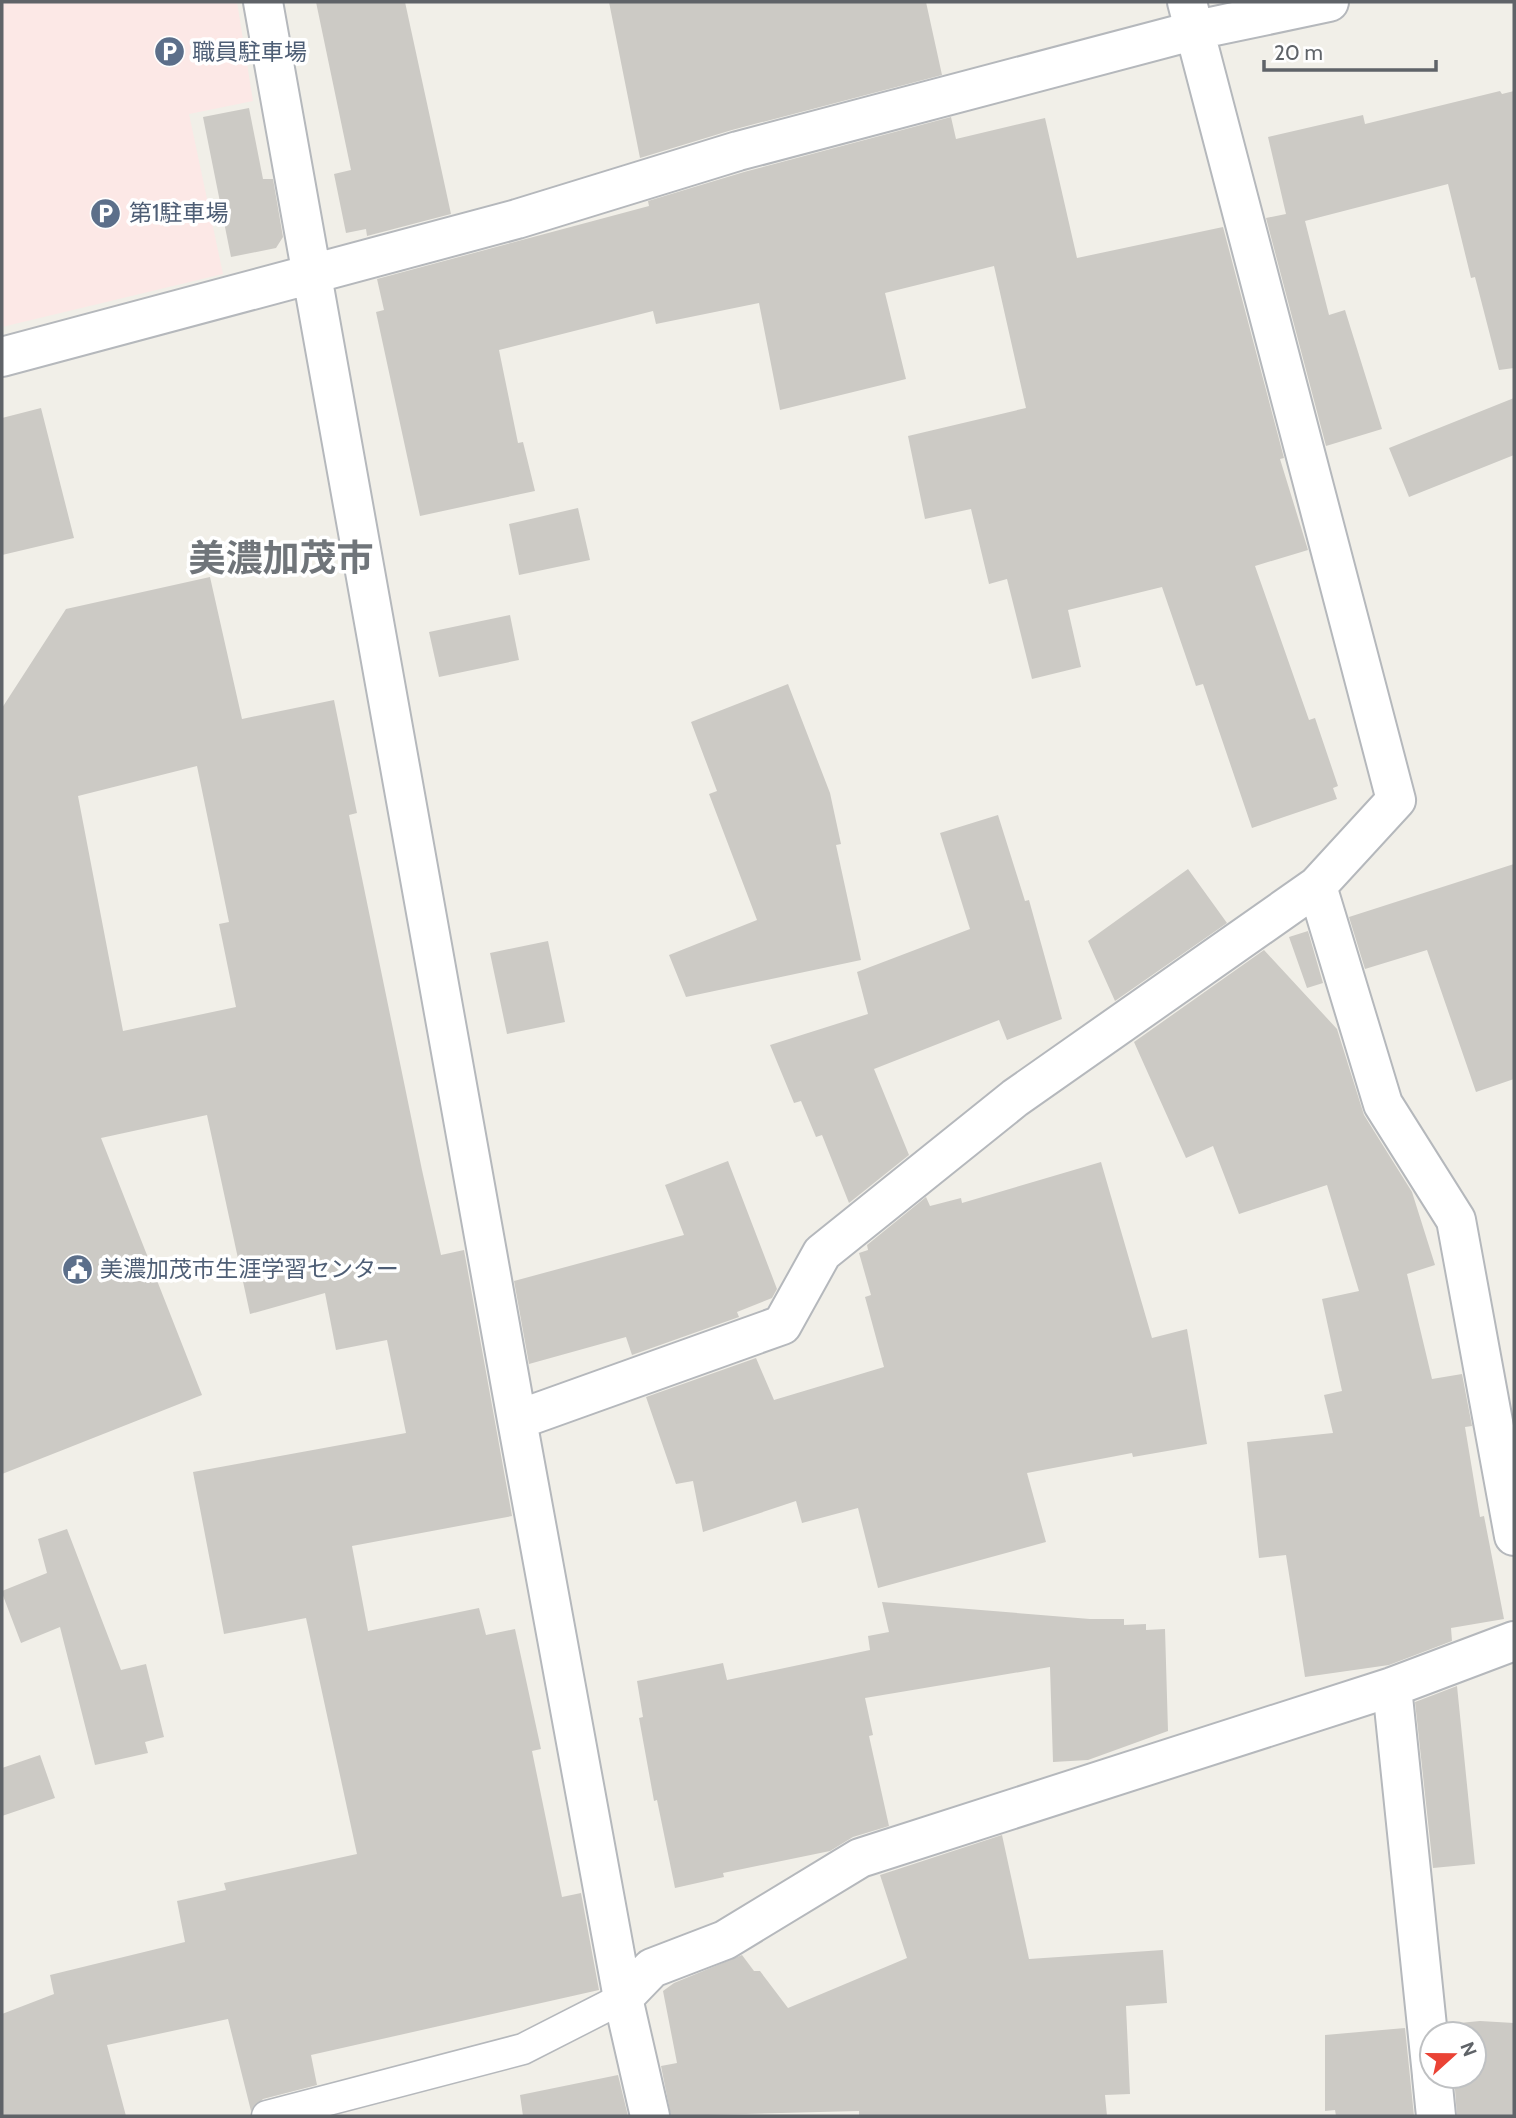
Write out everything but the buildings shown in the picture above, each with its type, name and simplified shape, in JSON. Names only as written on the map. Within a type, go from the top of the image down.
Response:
[{"type":"street","points":[[263,2],[517,1420],[623,1997],[650,2116]]},
{"type":"street","points":[[2,357],[517,219],[1192,16],[1329,2]]},
{"type":"street","points":[[517,1420],[782,1325],[822,1253],[1015,1098],[1317,886],[1396,800],[1192,16]]},
{"type":"street","points":[[1317,886],[1382,1104],[1456,1220],[1514,1536]]},
{"type":"street","points":[[623,1997],[652,1968],[725,1940],[860,1858],[1392,1687],[1514,1641]]},
{"type":"street","points":[[1392,1687],[1426,2020]]},
{"type":"street","points":[[1433,2090],[1436,2116]]},
{"type":"lane","points":[[267,2116],[523,2049],[623,1997]]},
{"type":"shaded area","points":[[2,2],[237,2],[253,101],[189,114],[223,274],[2,327]]},
{"type":"place","name":"職員駐車場","points":[[169,52]]},
{"type":"place","name":"第1駐車場","points":[[106,213]]},
{"type":"place","name":"美濃加茂市生涯学習センター","points":[[77,1269]]},
{"type":"district","name":"美濃加茂市","points":[[281,557]]}]
